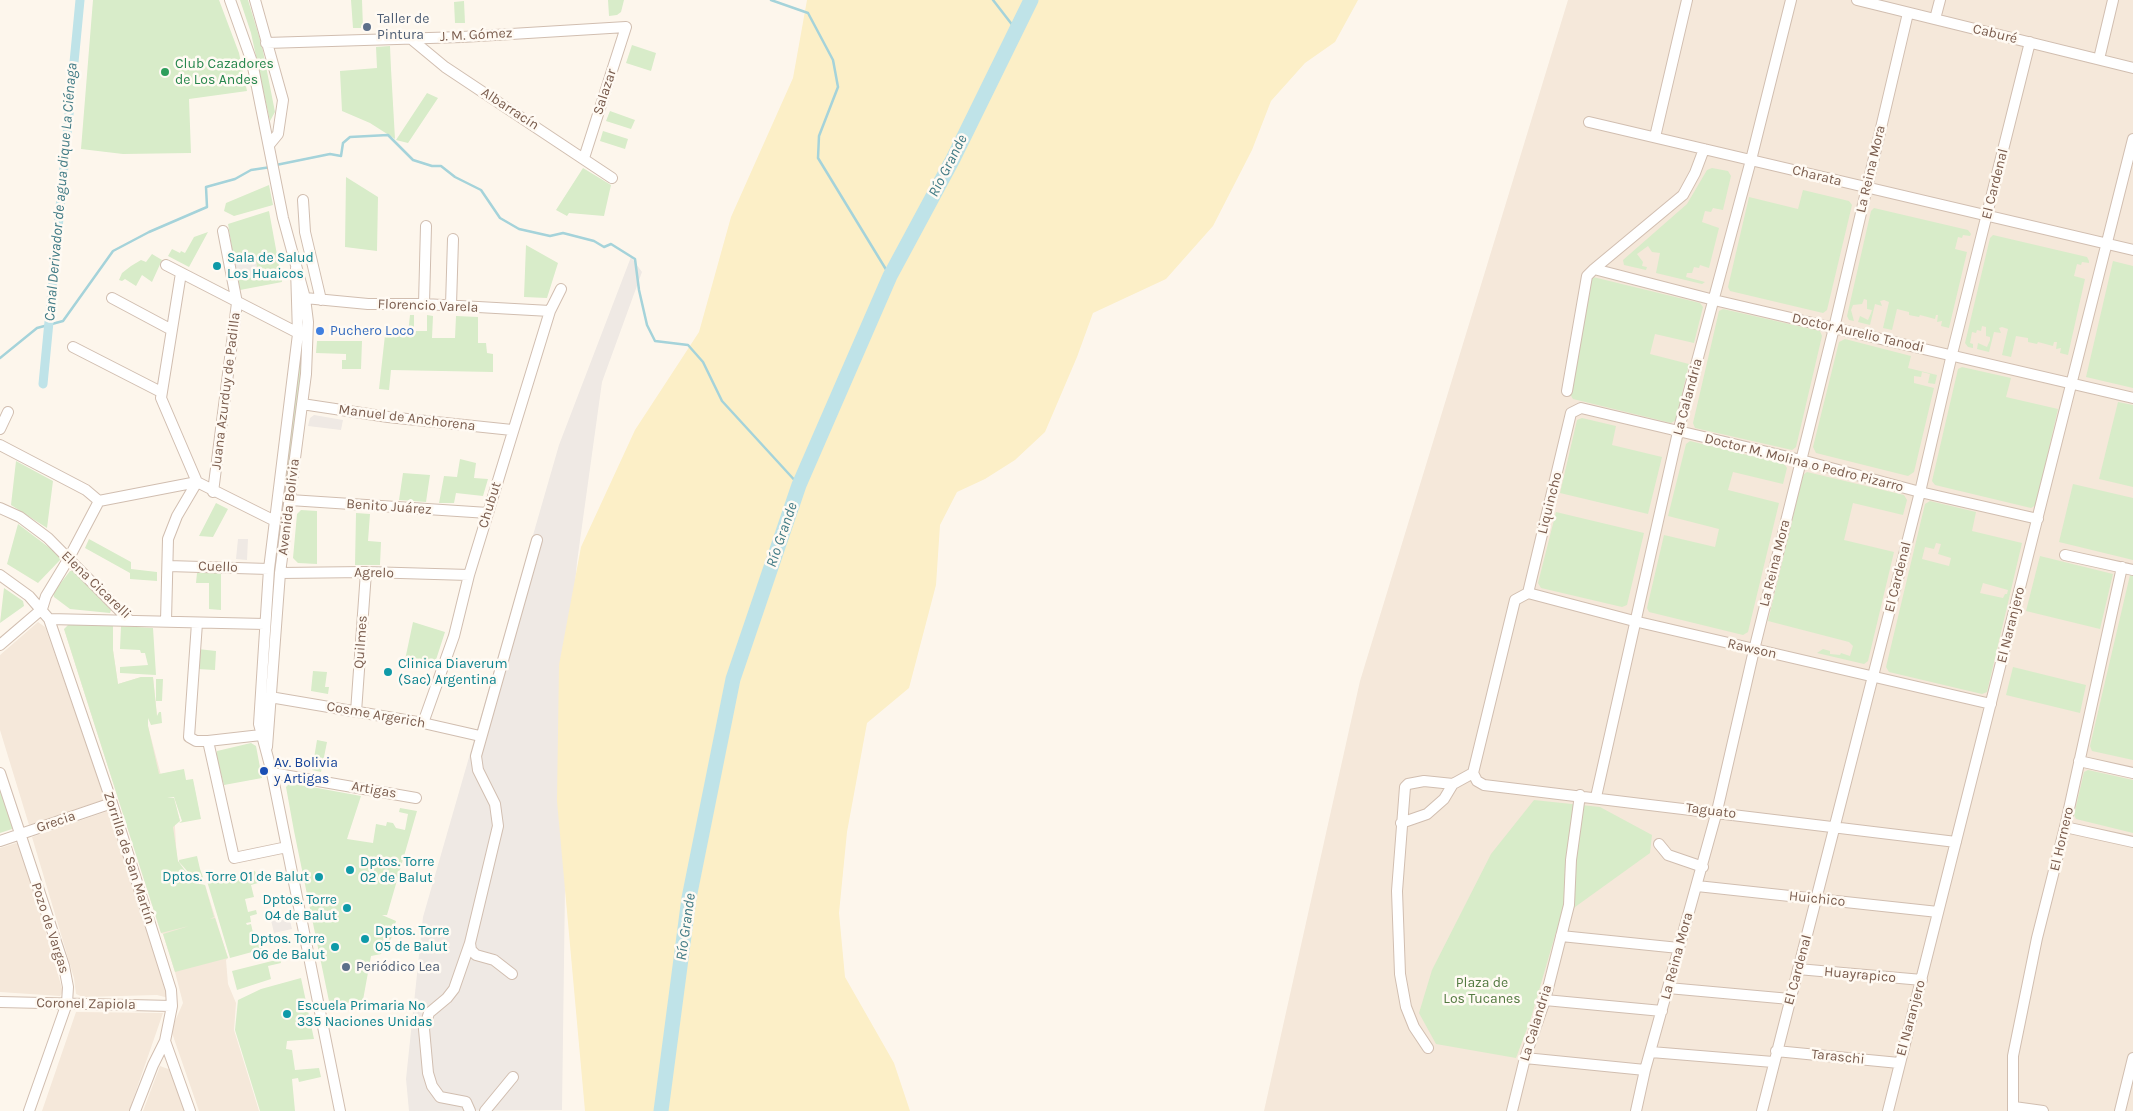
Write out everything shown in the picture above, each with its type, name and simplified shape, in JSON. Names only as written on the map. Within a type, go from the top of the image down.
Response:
[{"type":"street","name":"Avenida Bolivia","points":[[230,0],[252,62],[276,183],[305,298],[302,404],[280,573],[267,748]]},
{"type":"street","points":[[255,0],[283,100],[278,134],[269,145]]},
{"type":"street","points":[[1655,138],[1687,0]]},
{"type":"street","name":"La Calandria","points":[[1596,797],[1634,621],[1678,432],[1751,160],[1791,0]]},
{"type":"street","name":"Caburé","points":[[1857,0],[2133,68]]},
{"type":"street","points":[[1935,19],[1940,0]]},
{"type":"street","points":[[2099,59],[2113,0]]},
{"type":"street","name":"La Reina Mora","points":[[1636,1111],[1645,1070],[1678,948],[1703,867],[1717,811],[1908,12]]},
{"type":"street","name":"J. M. Gómez","points":[[266,43],[626,27]]},
{"type":"street","name":"Salazar","points":[[584,158],[626,27]]},
{"type":"street","name":"Albarracín","points":[[410,38],[445,67],[612,178]]},
{"type":"street","name":"El Cardenal","points":[[1762,1111],[1920,492],[1952,354],[2030,42]]},
{"type":"street","name":"Charata","points":[[1589,122],[1986,217],[2133,250]]},
{"type":"street","name":"El Naranjero","points":[[1888,1111],[2071,383],[2108,245],[2133,139]]},
{"type":"street","points":[[1567,391],[1590,272],[1683,195],[1695,173],[1704,149]]},
{"type":"street","points":[[303,200],[305,232],[321,300]]},
{"type":"street","points":[[424,304],[426,226]]},
{"type":"street","name":"Juana Azurduy de Padilla","points":[[213,492],[237,303],[223,231]]},
{"type":"street","points":[[451,305],[453,239]]},
{"type":"street","points":[[166,265],[303,336]]},
{"type":"street","name":"Avenida Bolivia","points":[[296,268],[303,336],[269,569],[259,724],[261,735],[267,748],[340,1111]]},
{"type":"street","name":"Doctor Aurelio Tanodi","points":[[1590,272],[1952,354],[2133,398]]},
{"type":"street","points":[[181,273],[170,329],[161,398],[197,482],[213,492],[275,521]]},
{"type":"street","name":"Chubut","points":[[423,723],[454,636],[468,575],[512,430],[550,311],[561,289]]},
{"type":"street","points":[[112,298],[170,329]]},
{"type":"street","name":"Florencio Varela","points":[[305,298],[368,304],[451,305],[550,311]]},
{"type":"street","points":[[73,347],[161,392]]},
{"type":"street","name":"Manuel de Anchorena","points":[[302,404],[388,418],[512,430]]},
{"type":"street","name":"Doctor M. Molina o Pedro Pizarro","points":[[1571,413],[1581,408],[1593,409],[1678,432],[1801,460],[1920,492],[2038,519]]},
{"type":"street","points":[[0,429],[8,412]]},
{"type":"street","name":"Liquincho","points":[[1528,593],[1571,413]]},
{"type":"street","points":[[0,446],[86,490],[99,500],[197,482]]},
{"type":"street","name":"Juana Azurduy de Padilla","points":[[166,621],[168,539],[177,516],[197,482]]},
{"type":"street","points":[[0,644],[42,609],[46,596],[69,558],[99,500]]},
{"type":"street","name":"Benito Juárez","points":[[290,500],[488,513]]},
{"type":"street","name":"Elena Cicarelli","points":[[0,508],[20,517],[69,558],[130,620],[265,624]]},
{"type":"street","points":[[470,1111],[466,1102],[440,1097],[432,1086],[428,1073],[424,1029],[429,1013],[447,998],[454,989],[470,943],[498,826],[495,804],[478,770],[476,756],[480,736],[537,540]]},
{"type":"street","points":[[2065,555],[2133,570]]},
{"type":"street","name":"Cuello","points":[[168,566],[269,569]]},
{"type":"street","name":"El Hornero","points":[[2014,1109],[2013,1056],[2037,938],[2065,827],[2122,567]]},
{"type":"street","name":"Agrelo","points":[[280,573],[366,572],[468,575]]},
{"type":"street","name":"Quilmes","points":[[356,712],[366,572]]},
{"type":"street","name":"Zorrilla de San Martín","points":[[0,575],[29,596],[49,619],[112,802],[171,990],[172,1006],[165,1041],[135,1111]]},
{"type":"street","points":[[1401,823],[1427,814],[1444,799],[1453,784],[1473,773],[1516,600],[1528,593]]},
{"type":"street","name":"Rawson","points":[[1528,593],[1754,650],[1991,704]]},
{"type":"street","points":[[49,619],[130,620]]},
{"type":"street","points":[[197,623],[189,737],[196,741],[208,741],[261,735]]},
{"type":"street","name":"Cosme Argerich","points":[[270,697],[423,723],[480,736]]},
{"type":"street","points":[[208,741],[234,858],[287,847]]},
{"type":"street","points":[[2079,760],[2133,773]]},
{"type":"street","name":"Pozo de Vargas","points":[[0,773],[64,966],[68,987],[67,1003],[29,1111]]},
{"type":"street","name":"Artigas","points":[[272,773],[416,798]]},
{"type":"street","name":"Taguato","points":[[1473,773],[1476,781],[1484,785],[1717,811],[1956,842]]},
{"type":"street","points":[[1428,1048],[1414,1027],[1406,1007],[1400,974],[1397,891],[1402,851],[1401,823],[1408,784],[1424,781],[1453,784]]},
{"type":"street","name":"La Calandria","points":[[1512,1111],[1525,1058],[1545,1000],[1569,906],[1571,860],[1580,795]]},
{"type":"street","name":"Grecia","points":[[0,841],[112,802]]},
{"type":"street","points":[[2065,827],[2133,842]]},
{"type":"street","points":[[1659,844],[1668,855],[1703,867]]},
{"type":"street","name":"Huichico","points":[[1697,886],[1938,912]]},
{"type":"street","points":[[1561,936],[1678,948]]},
{"type":"street","points":[[470,943],[471,950],[476,955],[494,960],[512,974]]},
{"type":"street","name":"Huayrapico","points":[[1798,969],[1922,980]]},
{"type":"street","points":[[1668,988],[1790,999]]},
{"type":"street","points":[[1545,1000],[1662,1011]]},
{"type":"street","name":"Coronel Zapiola","points":[[0,1002],[172,1006]]},
{"type":"street","points":[[165,1041],[190,1111]]},
{"type":"street","name":"Taraschi","points":[[1776,1051],[1900,1064]]},
{"type":"street","points":[[1651,1052],[1773,1062]]},
{"type":"street","points":[[1525,1058],[1645,1070]]},
{"type":"street","points":[[2120,1111],[2133,1058]]},
{"type":"street","points":[[485,1111],[513,1077]]},
{"type":"street","points":[[2014,1109],[2043,1111]]},
{"type":"shaded area","points":[[1568,0],[2133,0],[2133,1111],[1264,1111],[1360,681]]},
{"type":"shaded area","points":[[256,256],[259,276],[238,280],[234,260]]},
{"type":"shaded area","points":[[631,257],[642,272],[602,382],[577,562],[568,662],[562,1110],[409,1111],[406,1079],[423,917],[559,445]]},
{"type":"shaded area","points":[[314,415],[343,420],[341,430],[308,426],[310,418]]},
{"type":"shaded area","points":[[238,539],[248,539],[247,560],[236,559]]},
{"type":"shaded area","points":[[38,622],[45,627],[106,799],[29,825],[0,730],[0,655]]},
{"type":"shaded area","points":[[113,626],[113,650],[118,684],[141,677],[153,677],[157,715],[147,718],[148,726],[167,798],[174,798],[180,821],[175,824],[177,861],[194,883],[205,885],[228,958],[226,960],[228,984],[236,1003],[234,1030],[259,1111],[199,1111],[171,1030],[183,1003],[175,972],[64,629]]},
{"type":"shaded area","points":[[108,811],[112,813],[169,998],[157,995],[83,997],[76,994],[74,978],[32,837]]},
{"type":"shaded area","points":[[16,843],[21,846],[63,992],[60,996],[0,992],[0,848]]},
{"type":"shaded area","points":[[289,917],[292,929],[274,933],[271,920]]},
{"type":"shaded area","points":[[76,1012],[163,1013],[129,1111],[42,1111]]},
{"type":"shaded area","points":[[160,1066],[171,1070],[184,1111],[143,1111]]},
{"type":"green space","name":"Club Cazadores de Los Andes","points":[[93,0],[219,0],[239,53],[247,91],[189,99],[191,153],[123,154],[81,149]]},
{"type":"green space","points":[[240,0],[248,0],[262,46],[275,112],[270,121],[251,33]]},
{"type":"green space","points":[[351,0],[362,0],[363,28],[353,28]]},
{"type":"green space","points":[[608,0],[624,0],[621,12],[617,15],[609,16]]},
{"type":"green space","points":[[464,1],[465,23],[455,23],[454,2]]},
{"type":"green space","points":[[632,45],[656,53],[651,71],[626,63]]},
{"type":"green space","points":[[390,46],[395,139],[370,123],[342,111],[340,71],[377,68],[376,47]]},
{"type":"green space","points":[[427,93],[438,98],[408,143],[396,140]]},
{"type":"green space","points":[[610,111],[635,120],[631,129],[606,121]]},
{"type":"green space","points":[[603,131],[628,139],[625,149],[600,141]]},
{"type":"green space","points":[[583,168],[611,185],[604,216],[569,213],[567,216],[556,210]]},
{"type":"green space","points":[[1712,168],[1728,171],[1731,176],[1723,210],[1713,208],[1711,212],[1705,211],[1702,222],[1719,228],[1709,268],[1700,265],[1699,268],[1694,267],[1692,273],[1687,273],[1686,277],[1705,282],[1702,284],[1656,273],[1660,253],[1652,252],[1648,246],[1637,254],[1643,262],[1642,266],[1647,267],[1646,270],[1624,265],[1623,260],[1687,204],[1707,170]]},
{"type":"green space","points":[[346,177],[378,197],[377,251],[345,247]]},
{"type":"green space","points":[[269,185],[273,205],[234,216],[224,211],[226,203]]},
{"type":"green space","points":[[1803,190],[1849,201],[1852,205],[1827,310],[1823,313],[1730,291],[1728,287],[1749,197],[1798,209]]},
{"type":"green space","points":[[1874,208],[1968,230],[1971,234],[1970,236],[1963,235],[1962,238],[1958,237],[1955,249],[1967,252],[1949,328],[1941,326],[1942,321],[1937,322],[1938,315],[1936,315],[1935,319],[1920,315],[1919,317],[1909,315],[1909,312],[1897,309],[1892,330],[1883,328],[1889,302],[1884,300],[1880,301],[1882,306],[1875,304],[1870,325],[1858,322],[1860,316],[1868,320],[1872,310],[1867,309],[1867,300],[1864,299],[1862,304],[1853,305],[1851,310],[1854,321],[1849,320],[1847,316],[1871,211]]},
{"type":"green space","points":[[269,211],[282,282],[240,290],[238,280],[259,276],[255,256],[234,260],[228,224]]},
{"type":"green space","points":[[208,232],[189,267],[168,256],[172,249],[185,253],[194,237]]},
{"type":"green space","points":[[1993,235],[2087,257],[2089,263],[2082,262],[2081,265],[2077,264],[2074,276],[2085,279],[2068,355],[2060,353],[2061,348],[2056,349],[2057,342],[2054,342],[2053,346],[2038,342],[2037,344],[2028,342],[2028,338],[2016,336],[2011,357],[2002,355],[2008,329],[2002,327],[1999,328],[2001,333],[1994,332],[1989,352],[1977,349],[1978,343],[1987,347],[1990,340],[1990,337],[1986,336],[1986,327],[1982,326],[1981,331],[1977,330],[1976,333],[1972,332],[1970,343],[1973,344],[1973,348],[1968,347],[1965,343],[1990,238]]},
{"type":"green space","points":[[526,245],[558,263],[547,298],[524,297]]},
{"type":"green space","points":[[152,254],[162,260],[152,282],[142,275],[136,286],[125,279],[119,280],[122,273],[141,260],[146,262]]},
{"type":"green space","points":[[2113,261],[2133,266],[2133,388],[2086,377]]},
{"type":"green space","points":[[1593,277],[1700,303],[1703,307],[1694,343],[1655,334],[1650,354],[1689,364],[1676,420],[1671,423],[1573,399],[1570,394],[1589,280]]},
{"type":"green space","points":[[1723,309],[1820,331],[1822,336],[1796,447],[1792,450],[1695,428],[1693,423],[1719,311]]},
{"type":"green space","points":[[410,315],[414,315],[414,331],[427,331],[427,315],[433,316],[432,338],[455,338],[456,316],[478,317],[478,343],[486,343],[487,353],[493,354],[493,372],[391,370],[389,390],[379,389],[385,335],[408,333]]},
{"type":"green space","points":[[1845,339],[1911,356],[1908,368],[1937,375],[1935,384],[1928,383],[1930,374],[1922,372],[1921,377],[1914,376],[1914,383],[1934,388],[1914,472],[1908,476],[1816,453],[1813,447],[1839,342]]},
{"type":"green space","points":[[317,341],[362,341],[361,369],[342,369],[342,360],[346,360],[346,354],[316,353]]},
{"type":"green space","points":[[302,344],[305,344],[276,568],[274,568]]},
{"type":"green space","points":[[1962,367],[2011,378],[2006,397],[2058,409],[2036,505],[2031,508],[1935,485],[1932,481],[1958,369]]},
{"type":"green space","points":[[2118,402],[2133,405],[2133,487],[2099,479]]},
{"type":"green space","points":[[1582,418],[1616,426],[1612,445],[1662,457],[1648,514],[1560,493],[1577,420]]},
{"type":"green space","points":[[1690,441],[1784,464],[1787,468],[1783,484],[1733,472],[1728,490],[1779,503],[1748,632],[1743,635],[1649,612],[1647,608],[1664,535],[1715,547],[1719,529],[1668,516],[1686,444]]},
{"type":"green space","points":[[460,459],[476,463],[474,478],[488,479],[483,496],[456,493],[454,503],[439,503],[444,476],[457,477]]},
{"type":"green space","points":[[16,461],[53,481],[47,528],[11,505]]},
{"type":"green space","points":[[1807,472],[1904,495],[1907,500],[1903,515],[1853,503],[1844,540],[1894,552],[1868,661],[1864,664],[1817,653],[1823,649],[1830,651],[1830,654],[1840,655],[1841,653],[1850,656],[1853,646],[1849,642],[1768,621],[1803,475]]},
{"type":"green space","points":[[403,473],[430,475],[426,502],[399,500]]},
{"type":"green space","points":[[2073,484],[2133,498],[2133,560],[2059,542]]},
{"type":"green space","points":[[1930,501],[1976,512],[1972,531],[2022,543],[1987,692],[1982,694],[1889,672],[1886,667],[1925,504]],"holes":[[[1936,543],[1941,544],[1938,554],[1951,558],[1949,566],[1922,559],[1925,547],[1934,549]],[[1983,583],[2008,590],[2007,594],[2003,598],[1980,593]]]},
{"type":"green space","points":[[216,503],[228,509],[213,537],[199,536]]},
{"type":"green space","points":[[301,510],[317,511],[317,564],[298,563],[293,558],[297,514]]},
{"type":"green space","points":[[1556,512],[1644,533],[1627,605],[1622,607],[1541,588],[1538,583]]},
{"type":"green space","points":[[356,513],[370,514],[368,541],[381,542],[380,565],[355,565]]},
{"type":"green space","points":[[18,524],[59,555],[60,560],[38,583],[7,564]]},
{"type":"green space","points":[[89,539],[131,562],[131,569],[157,572],[157,581],[130,579],[130,573],[85,548]]},
{"type":"green space","points":[[2040,556],[2113,574],[2100,629],[2026,611]]},
{"type":"green space","points":[[70,571],[73,571],[111,610],[110,613],[70,609],[54,597],[53,593]]},
{"type":"green space","points":[[197,573],[221,573],[221,610],[209,609],[209,583],[196,583]]},
{"type":"green space","points":[[2130,575],[2133,576],[2133,760],[2092,751],[2090,746]]},
{"type":"green space","points":[[4,588],[23,601],[24,606],[0,623]]},
{"type":"green space","points":[[413,622],[445,632],[433,669],[405,660]]},
{"type":"green space","points":[[69,624],[113,626],[113,650],[118,684],[141,677],[153,677],[157,716],[161,712],[162,723],[151,725],[148,718],[148,726],[159,774],[184,769],[186,780],[193,779],[201,819],[179,823],[182,821],[174,797],[167,798],[174,798],[180,821],[173,827],[178,861],[194,883],[205,885],[214,917],[210,919],[215,918],[228,958],[175,972],[163,934],[189,926],[161,933],[64,629]]},
{"type":"green space","points":[[121,626],[153,628],[156,675],[120,673],[120,667],[148,665],[145,653],[141,653],[140,650],[120,649]]},
{"type":"green space","points":[[198,649],[216,651],[215,670],[197,669]]},
{"type":"green space","points":[[2013,667],[2086,685],[2080,713],[2006,695]]},
{"type":"green space","points":[[313,671],[327,672],[325,687],[329,687],[328,694],[311,691]]},
{"type":"green space","points":[[156,679],[163,679],[162,701],[156,701]]},
{"type":"green space","points":[[317,740],[327,742],[321,772],[312,770]]},
{"type":"green space","points":[[251,743],[256,746],[262,778],[224,785],[216,756],[217,751]]},
{"type":"green space","points":[[2088,770],[2133,780],[2133,833],[2076,819],[2074,815],[2084,772]]},
{"type":"green space","points":[[0,780],[14,824],[12,829],[0,833]]},
{"type":"green space","points":[[290,783],[361,796],[347,839],[373,843],[376,824],[386,826],[387,822],[393,823],[396,828],[405,830],[408,814],[399,812],[400,808],[417,811],[387,915],[382,915],[396,921],[390,943],[384,944],[381,954],[371,956],[363,1000],[330,1006],[286,787]]},
{"type":"green space","name":"Plaza de Los Tucanes","points":[[1534,800],[1600,807],[1652,835],[1650,853],[1575,907],[1556,932],[1531,1018],[1516,1058],[1436,1044],[1419,1013],[1432,970],[1491,854]]},
{"type":"green space","points":[[197,856],[204,880],[189,873],[179,862],[179,860]]},
{"type":"green space","points":[[255,871],[258,883],[251,885],[254,897],[245,899],[248,912],[256,910],[257,914],[250,916],[251,922],[246,923],[247,925],[251,924],[254,937],[292,931],[268,935],[269,943],[262,945],[263,949],[230,958],[207,881]]},
{"type":"green space","points":[[280,959],[281,963],[268,966],[271,979],[237,990],[232,971]]},
{"type":"green space","points":[[301,978],[314,1039],[287,1041],[286,1049],[292,1050],[295,1070],[319,1068],[321,1077],[299,1082],[298,1078],[292,1079],[295,1111],[260,1111],[235,1030],[238,1000],[261,989]]},
{"type":"sand","points":[[807,0],[1358,0],[1335,42],[1305,63],[1271,101],[1252,150],[1213,226],[1166,279],[1093,313],[1077,357],[1045,432],[1015,460],[985,479],[957,492],[940,525],[936,585],[909,688],[867,723],[847,832],[839,913],[845,977],[894,1063],[910,1111],[585,1111],[557,801],[559,665],[581,547],[635,430],[699,332],[731,217],[793,78]]},
{"type":"waterway","name":"Canal Derivador de agua dique La Ciénaga","points":[[43,384],[80,0]]},
{"type":"waterway","points":[[771,0],[808,13],[833,60],[838,87],[819,136],[818,158],[890,276]]},
{"type":"waterway","points":[[993,0],[1017,31]]},
{"type":"waterway","name":"Río Grande","points":[[661,1111],[689,898],[733,679],[799,485],[890,276],[953,159],[1031,0]]},
{"type":"waterway","points":[[276,165],[330,154],[341,156],[343,143],[350,137],[388,135],[413,160],[432,166],[441,166],[455,177],[481,190],[500,218],[519,229],[550,236],[563,233],[594,241],[604,247],[611,244],[635,259],[639,290],[647,325],[655,341],[688,345],[703,362],[722,401],[799,485]]},
{"type":"waterway","points":[[0,358],[37,328],[63,321],[113,251],[149,232],[207,207],[206,187],[235,179],[251,170],[271,167]]},
{"type":"place","name":"Taller de Pintura","points":[[367,27]]},
{"type":"place","name":"Club Cazadores de Los Andes","points":[[165,72]]},
{"type":"place","name":"Sala de Salud Los Huaicos","points":[[217,266]]},
{"type":"place","name":"Puchero Loco","points":[[320,331]]},
{"type":"place","name":"Clinica Diaverum (Sac) Argentina","points":[[388,672]]},
{"type":"place","name":"Av. Bolivia y Artigas","points":[[264,771]]},
{"type":"place","name":"Dptos. Torre 02 de Balut","points":[[350,870]]},
{"type":"place","name":"Dptos. Torre 01 de Balut","points":[[319,877]]},
{"type":"place","name":"Dptos. Torre 04 de Balut","points":[[347,908]]},
{"type":"place","name":"Dptos. Torre 05 de Balut","points":[[365,939]]},
{"type":"place","name":"Dptos. Torre 06 de Balut","points":[[335,947]]},
{"type":"place","name":"Periódico Lea","points":[[346,967]]},
{"type":"place","name":"Escuela Primaria Nº 335 Naciones Unidas","points":[[287,1014]]}]
